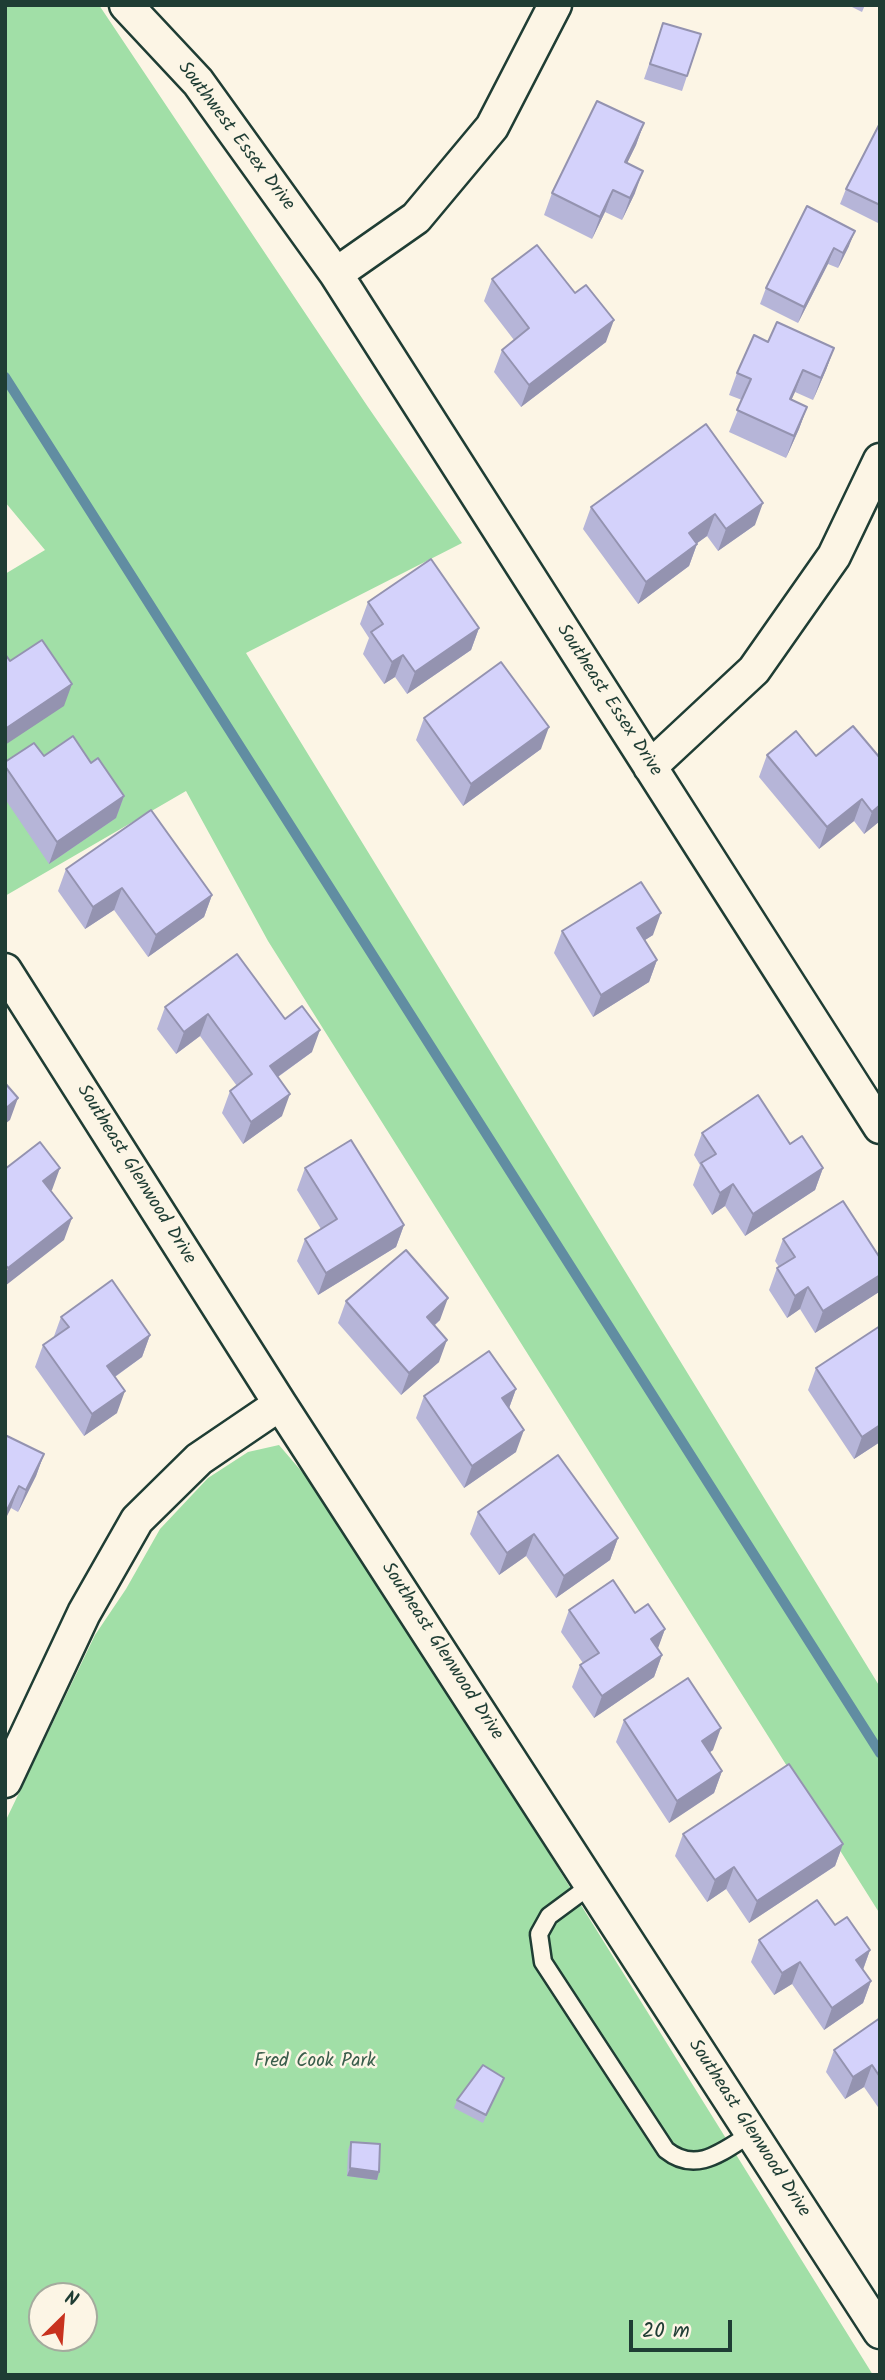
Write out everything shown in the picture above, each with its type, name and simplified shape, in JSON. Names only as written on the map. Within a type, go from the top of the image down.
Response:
[{"type":"street","name":"Southwest Essex Drive","points":[[126,5],[198,82],[336,274]]},
{"type":"street","points":[[336,274],[416,218],[492,127],[555,5]]},
{"type":"street","name":"Southeast Essex Drive","points":[[336,274],[880,1127]]},
{"type":"street","points":[[650,767],[754,670],[834,556],[880,460]]},
{"type":"street","name":"Southeast Glenwood Drive","points":[[5,971],[280,1404],[880,2332]]},
{"type":"street","points":[[5,1781],[84,1613],[137,1520],[199,1459],[280,1404]]},
{"type":"lane","points":[[591,1885],[549,1916],[539,1934],[543,1962],[666,2150],[677,2159],[692,2162],[708,2159],[751,2133]]},
{"type":"green space","points":[[5,5],[99,5],[462,543],[246,653],[880,1687],[880,1914],[268,941],[186,791],[5,896],[5,574],[45,550],[5,502]]},
{"type":"green space","name":"Fred Cook Park","points":[[279,1445],[338,1514],[873,2375],[5,2375],[5,1822],[95,1635],[126,1589],[160,1529],[208,1478],[248,1452]]},
{"type":"building","points":[[663,23],[701,34],[687,76],[650,64]]},
{"type":"building","points":[[597,101],[644,123],[625,162],[643,171],[630,198],[613,190],[600,217],[552,193]]},
{"type":"building","points":[[880,123],[880,205],[846,189]]},
{"type":"building","points":[[807,206],[855,231],[843,253],[834,248],[804,307],[766,288]]},
{"type":"building","points":[[537,245],[575,293],[586,285],[614,320],[529,385],[502,350],[529,328],[492,279]]},
{"type":"building","points":[[777,322],[834,348],[821,378],[803,370],[790,399],[807,407],[794,436],[737,410],[751,379],[737,373],[754,335],[768,342]]},
{"type":"building","points":[[706,424],[763,503],[726,529],[715,514],[689,533],[697,544],[646,582],[591,507]]},
{"type":"building","points":[[431,559],[479,628],[415,672],[403,655],[392,662],[371,632],[383,624],[368,602]]},
{"type":"building","points":[[42,640],[72,684],[5,729],[5,654],[10,661]]},
{"type":"building","points":[[501,662],[549,727],[471,784],[424,718]]},
{"type":"building","points":[[853,726],[880,758],[880,805],[872,812],[862,799],[827,827],[767,755],[796,731],[816,756]]},
{"type":"building","points":[[73,736],[91,763],[98,758],[124,796],[57,842],[5,766],[5,762],[34,743],[44,756]]},
{"type":"building","points":[[151,810],[212,895],[156,935],[122,888],[93,907],[66,869]]},
{"type":"building","points":[[641,882],[661,913],[637,928],[657,960],[601,995],[562,931]]},
{"type":"building","points":[[237,954],[285,1019],[302,1006],[320,1030],[270,1066],[290,1094],[251,1122],[230,1091],[252,1074],[208,1014],[184,1032],[165,1007]]},
{"type":"building","points":[[5,1083],[18,1098],[5,1109]]},
{"type":"building","points":[[758,1095],[790,1144],[802,1136],[823,1168],[753,1214],[733,1184],[720,1193],[701,1163],[716,1154],[702,1133]]},
{"type":"building","points":[[351,1140],[404,1225],[326,1273],[305,1239],[337,1219],[305,1168]]},
{"type":"building","points":[[40,1142],[60,1168],[43,1181],[72,1218],[8,1268],[5,1265],[5,1169]]},
{"type":"building","points":[[843,1201],[880,1258],[880,1275],[823,1311],[808,1287],[795,1296],[777,1268],[795,1257],[783,1239]]},
{"type":"building","points":[[406,1250],[448,1298],[427,1317],[447,1340],[409,1373],[346,1301]]},
{"type":"building","points":[[112,1280],[150,1335],[107,1366],[125,1391],[92,1414],[43,1345],[69,1327],[61,1317]]},
{"type":"building","points":[[880,1326],[880,1425],[862,1437],[816,1368]]},
{"type":"building","points":[[489,1351],[516,1389],[502,1398],[524,1430],[472,1466],[424,1396]]},
{"type":"building","points":[[5,1435],[44,1454],[26,1490],[19,1486],[5,1514]]},
{"type":"building","points":[[558,1455],[618,1538],[564,1576],[534,1534],[507,1553],[478,1512]]},
{"type":"building","points":[[613,1580],[635,1613],[648,1604],[665,1629],[651,1639],[662,1655],[602,1696],[580,1665],[599,1653],[569,1610]]},
{"type":"building","points":[[688,1678],[721,1728],[702,1741],[722,1771],[677,1801],[624,1720]]},
{"type":"building","points":[[789,1764],[843,1844],[757,1901],[734,1867],[715,1880],[683,1834]]},
{"type":"building","points":[[817,1900],[835,1925],[847,1917],[870,1950],[856,1960],[871,1981],[832,2008],[800,1962],[782,1973],[759,1940]]},
{"type":"building","points":[[880,2018],[880,2077],[872,2065],[853,2077],[834,2050]]},
{"type":"building","points":[[483,2065],[504,2078],[486,2115],[457,2100]]},
{"type":"building","points":[[351,2142],[380,2144],[379,2172],[350,2168]]},
{"type":"waterway","points":[[5,377],[880,1753]]}]
